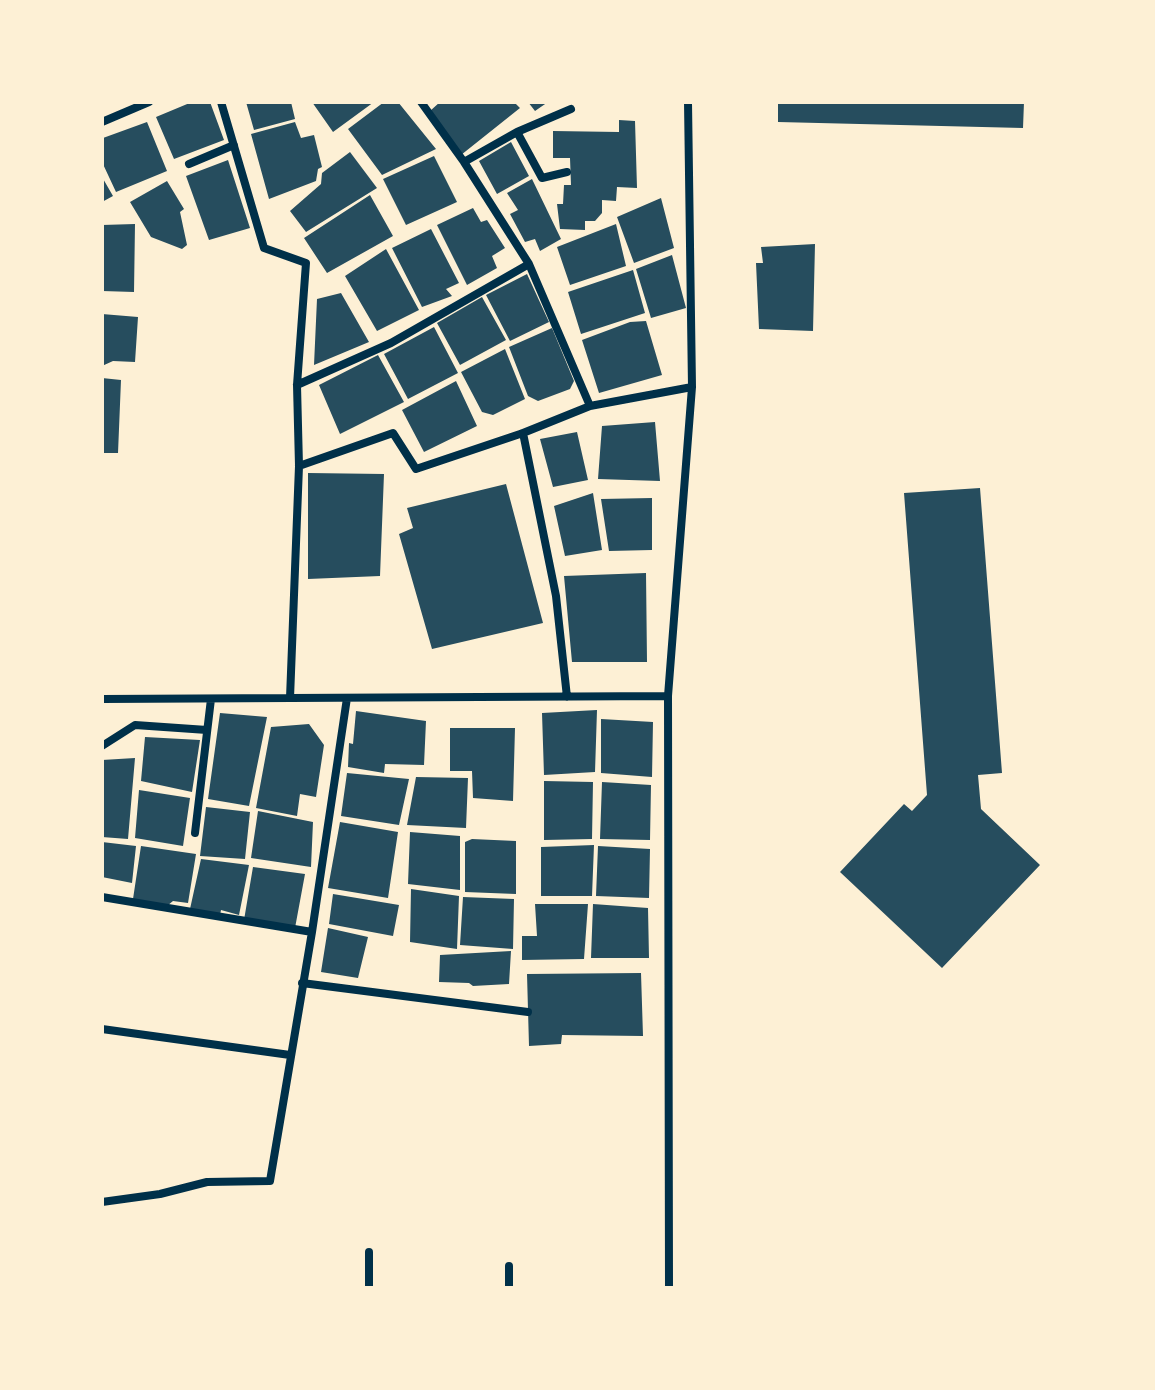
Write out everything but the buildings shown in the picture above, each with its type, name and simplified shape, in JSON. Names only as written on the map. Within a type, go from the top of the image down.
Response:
[{"type":"street","points":[[102,122],[149,102]]},
{"type":"street","points":[[221,102],[264,248],[306,263],[297,385],[299,466],[290,698]]},
{"type":"street","points":[[421,102],[464,162],[529,264],[590,406]]},
{"type":"street","points":[[669,1288],[668,696],[692,387],[688,102]]},
{"type":"street","points":[[464,162],[517,132],[571,109]]},
{"type":"street","points":[[517,132],[542,178],[567,172]]},
{"type":"street","points":[[189,164],[234,145]]},
{"type":"street","points":[[297,385],[391,343],[529,264]]},
{"type":"street","points":[[299,466],[393,433],[416,469],[523,433],[590,406],[692,387]]},
{"type":"street","points":[[523,433],[556,596],[567,697]]},
{"type":"street","points":[[102,699],[668,696]]},
{"type":"street","points":[[102,1202],[160,1194],[207,1182],[270,1181],[347,698]]},
{"type":"street","points":[[195,833],[211,699]]},
{"type":"street","points":[[102,746],[135,725],[207,730]]},
{"type":"street","points":[[102,897],[312,932]]},
{"type":"street","points":[[302,983],[528,1012]]},
{"type":"street","points":[[102,1029],[290,1055]]},
{"type":"street","points":[[369,1252],[369,1288]]},
{"type":"street","points":[[509,1266],[509,1288]]}]
